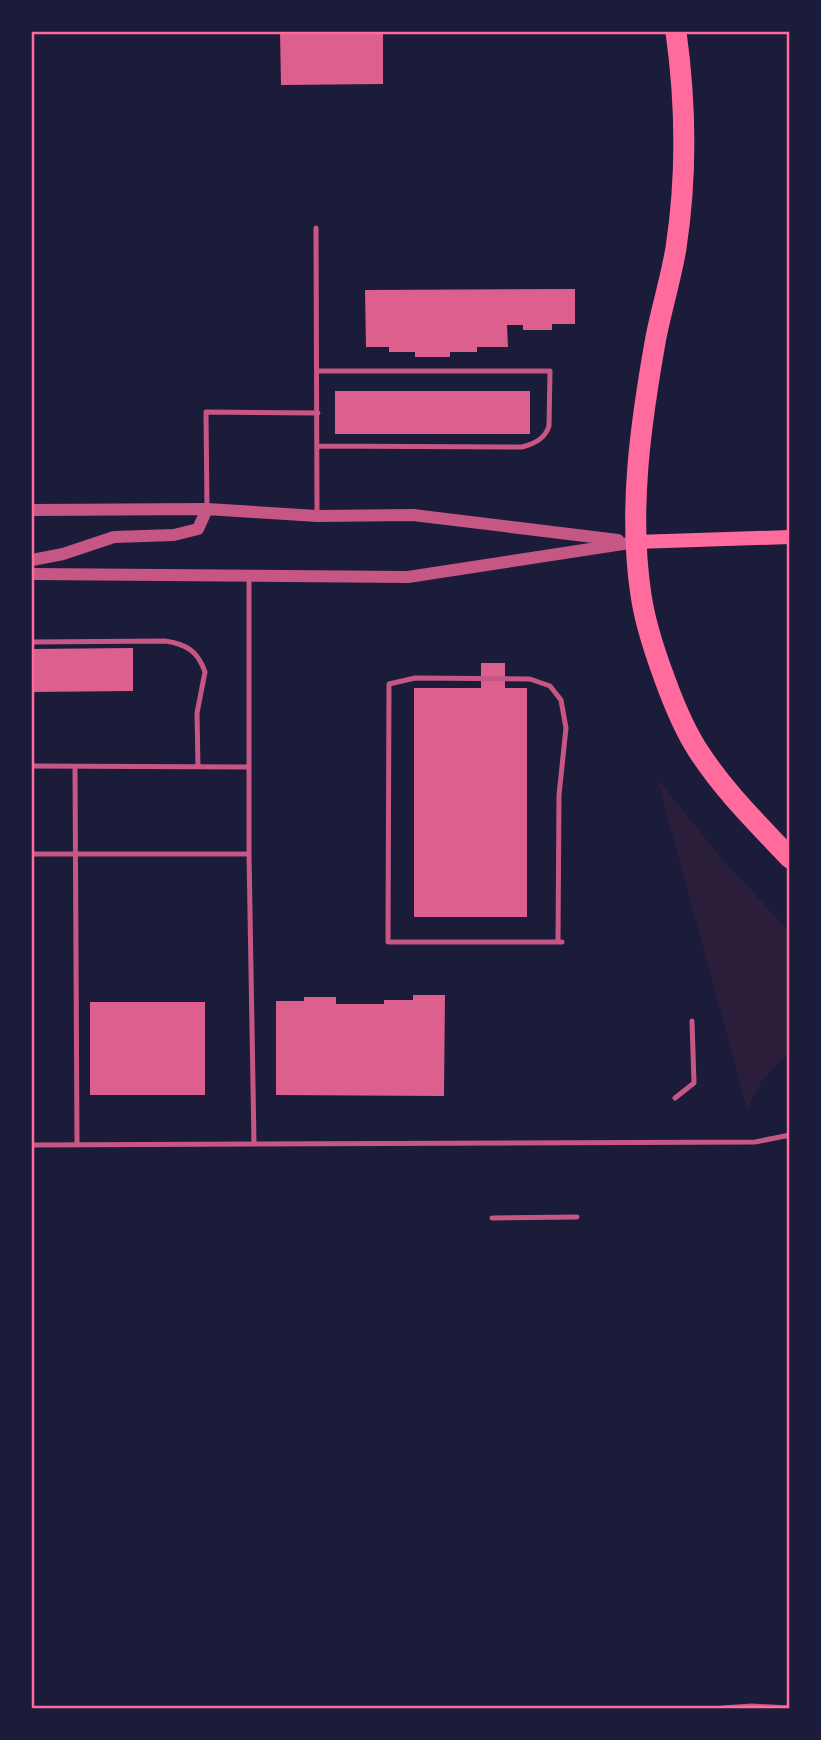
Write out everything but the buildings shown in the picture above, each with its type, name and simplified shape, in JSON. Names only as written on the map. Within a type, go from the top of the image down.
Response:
[{"type":"highway","points":[[676,32],[685,124],[683,184],[675,250],[641,429],[636,542],[641,597],[652,645],[674,704],[695,747],[721,785],[789,858]]},
{"type":"main road","points":[[636,542],[789,537]]},
{"type":"street","points":[[32,510],[207,509],[317,516],[413,515],[636,542]]},
{"type":"street","points":[[32,560],[62,554],[114,537],[174,535],[198,529],[207,509]]},
{"type":"street","points":[[32,575],[408,577],[636,542]]},
{"type":"lane","points":[[316,228],[317,516]]},
{"type":"lane","points":[[317,371],[550,371],[549,426],[547,432],[533,444],[522,447],[318,446]]},
{"type":"lane","points":[[207,509],[206,412],[318,413]]},
{"type":"lane","points":[[249,577],[249,854],[254,1143]]},
{"type":"lane","points":[[32,642],[165,641],[184,645],[192,650],[205,672],[197,713],[198,767]]},
{"type":"lane","points":[[415,678],[530,679],[550,686],[561,700],[566,729],[559,795],[560,942],[388,942],[389,684],[415,678]]},
{"type":"lane","points":[[32,766],[249,767]]},
{"type":"lane","points":[[75,767],[77,1144]]},
{"type":"lane","points":[[32,854],[249,854]]},
{"type":"lane","points":[[675,1098],[694,1083],[692,1021]]},
{"type":"lane","points":[[32,1145],[755,1142],[789,1135]]},
{"type":"lane","points":[[492,1218],[577,1217]]},
{"type":"lane","points":[[722,1709],[752,1706],[789,1707]]},
{"type":"shaded area","points":[[657,778],[718,854],[789,931],[789,1056],[761,1082],[747,1109]]}]
